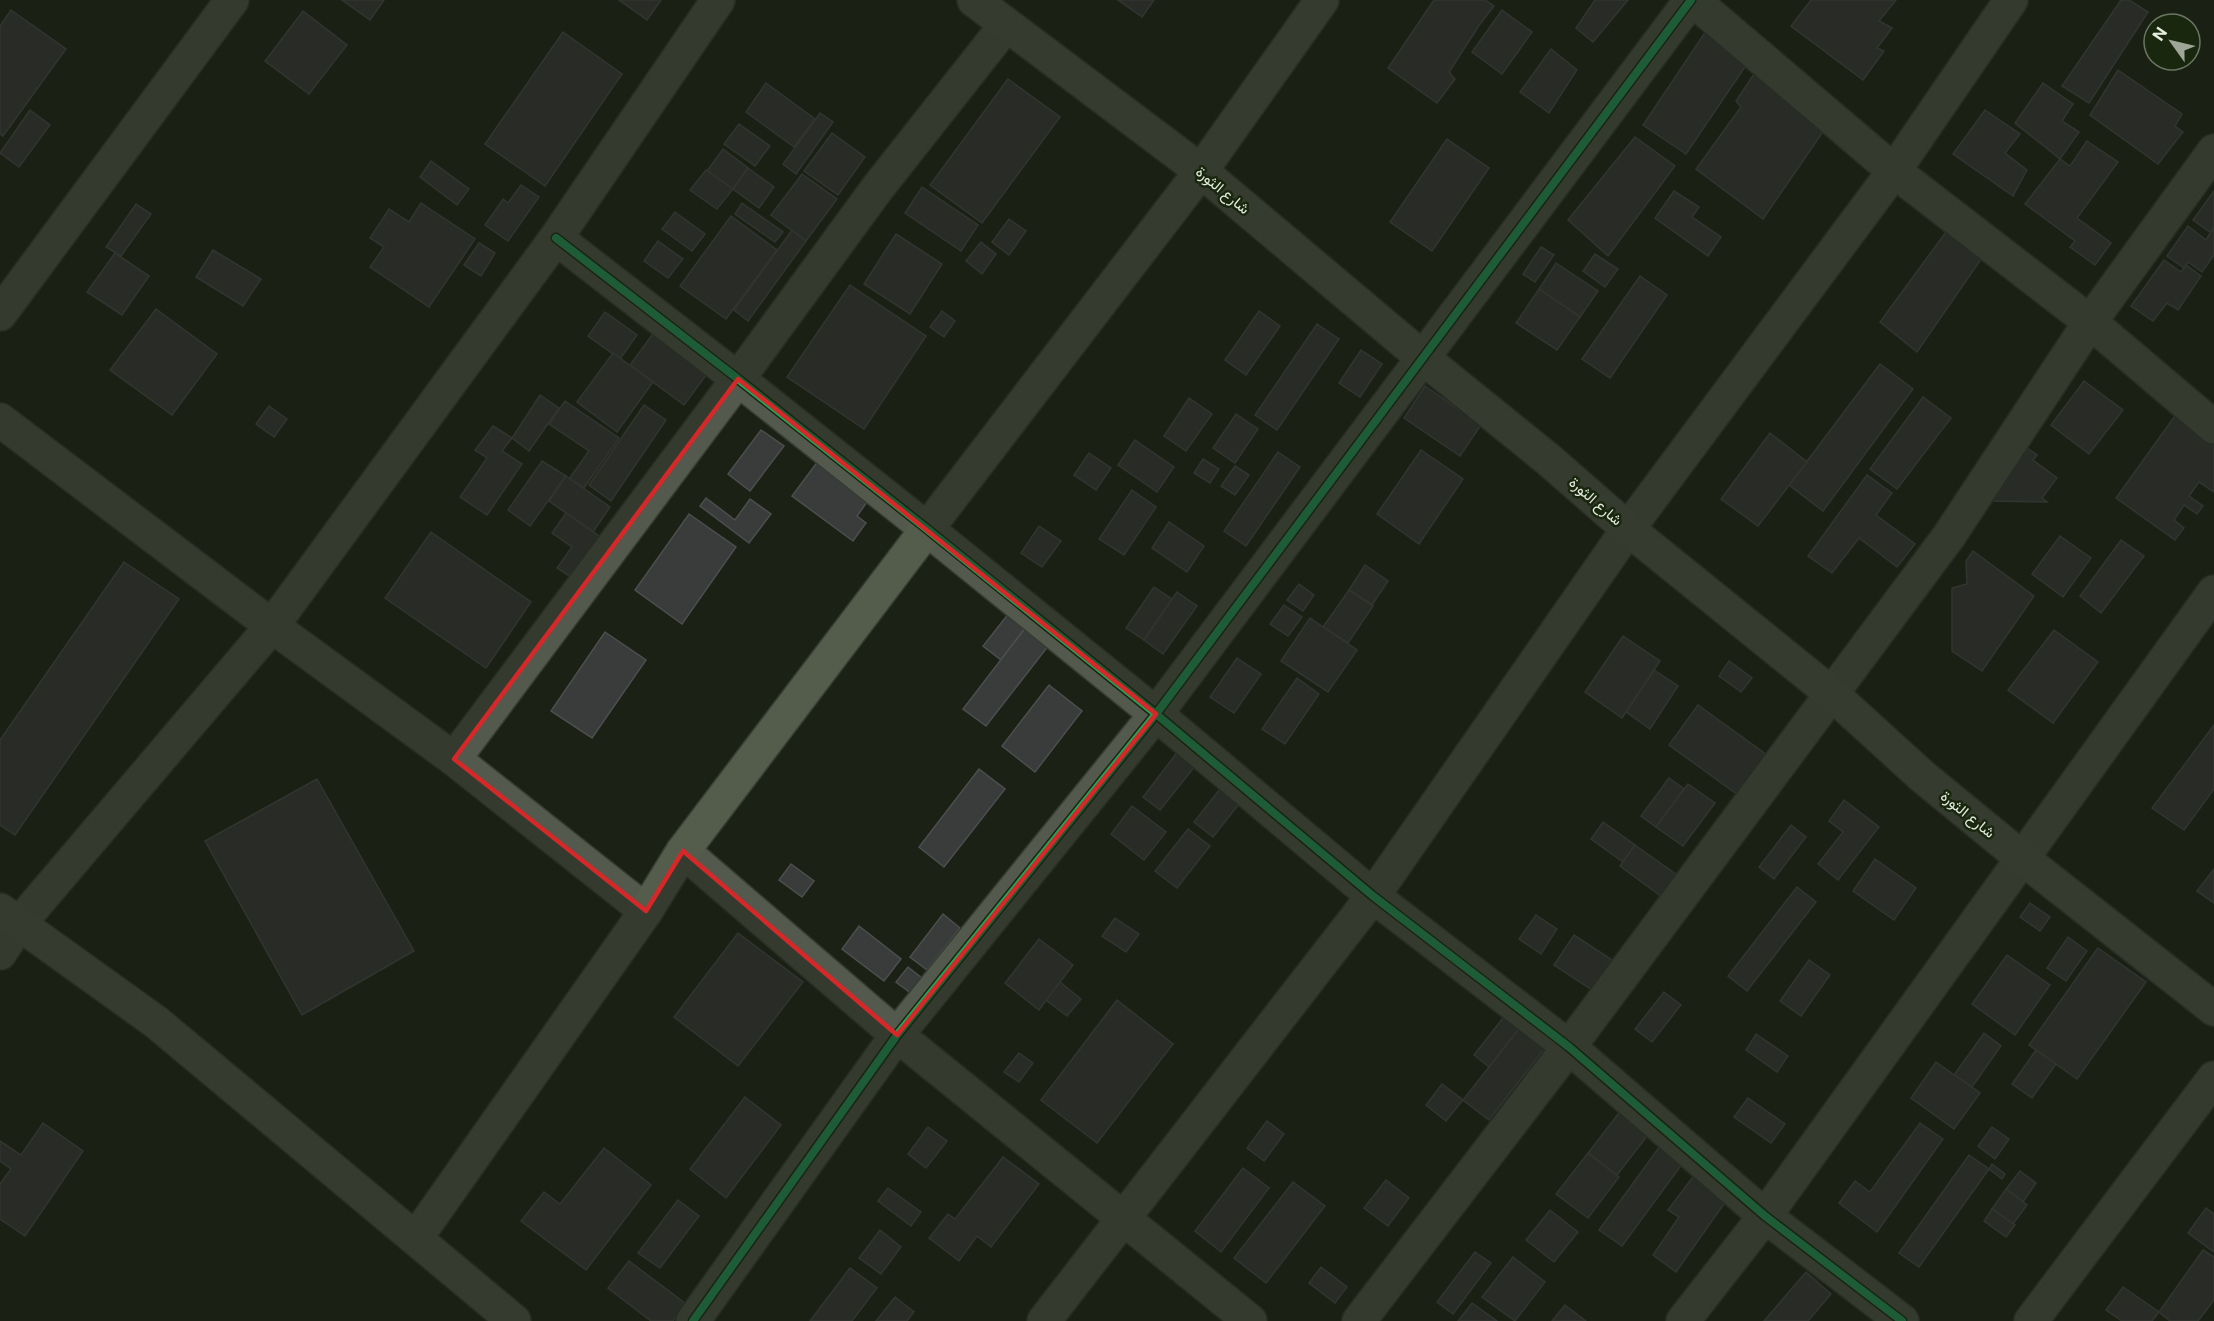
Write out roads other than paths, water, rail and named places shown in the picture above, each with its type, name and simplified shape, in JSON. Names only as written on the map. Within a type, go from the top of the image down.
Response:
[{"type":"street","points":[[0,314],[232,0]]},
{"type":"street","points":[[0,953],[10,917],[272,626],[556,238],[717,0]]},
{"type":"street","name":"شارع الثورة","points":[[974,0],[1201,171],[1423,358],[1549,460],[1628,529],[1832,694],[1922,776],[2214,1009]]},
{"type":"street","points":[[416,1238],[646,911],[683,851],[1201,171],[1322,0]]},
{"type":"street","points":[[693,1321],[897,1035],[1156,714],[1692,0],[1894,171],[2090,322],[2214,427]]},
{"type":"street","points":[[1044,1321],[1373,896],[1628,529],[1894,171],[2011,0]]},
{"type":"street","points":[[454,759],[876,190],[1006,25]]},
{"type":"street","points":[[1359,1321],[1569,1047],[1949,536],[2090,322],[2214,151]]},
{"type":"street","points":[[556,238],[927,529],[1156,714],[1373,896],[1569,1047],[1765,1216],[1902,1321]]},
{"type":"street","points":[[0,420],[272,626],[454,759],[646,911]]},
{"type":"street","points":[[1683,1321],[1765,1216],[2214,592]]},
{"type":"street","points":[[683,851],[897,1035],[1250,1321]]},
{"type":"street","points":[[10,917],[156,1022],[514,1321]]},
{"type":"street","points":[[2031,1321],[2214,1078]]}]
